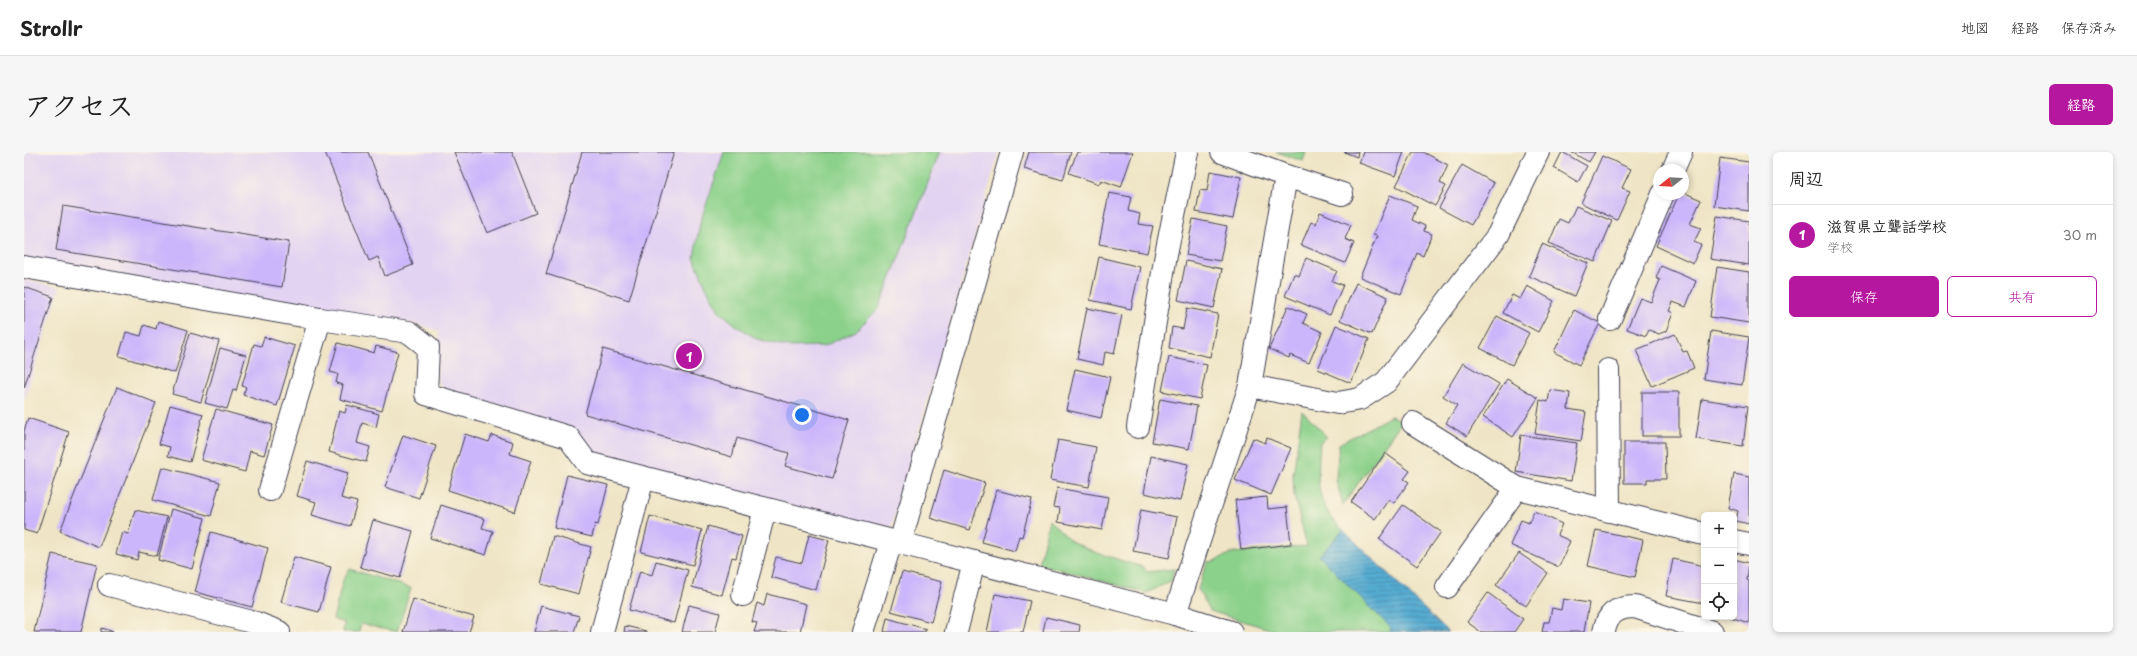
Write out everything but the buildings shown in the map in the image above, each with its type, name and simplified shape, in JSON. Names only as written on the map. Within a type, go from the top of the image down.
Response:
[{"type":"street","points":[[863,632],[896,543],[1012,152]]},
{"type":"street","points":[[1138,428],[1166,254],[1187,152]]},
{"type":"street","points":[[1222,152],[1286,176],[1342,194]]},
{"type":"street","points":[[1676,164],[1681,152]]},
{"type":"street","points":[[1250,386],[1338,403],[1360,399],[1386,382],[1498,235],[1536,153]]},
{"type":"street","points":[[1175,614],[1250,386],[1286,176]]},
{"type":"street","points":[[1610,319],[1660,200]]},
{"type":"street","points":[[24,267],[320,319],[409,332],[428,347],[426,394],[568,437],[587,463],[1175,614],[1231,632]]},
{"type":"street","points":[[270,490],[320,319]]},
{"type":"street","points":[[1608,370],[1609,511]]},
{"type":"street","points":[[1414,422],[1517,488],[1701,533]]},
{"type":"street","points":[[602,632],[643,478]]},
{"type":"street","points":[[1447,587],[1517,488]]},
{"type":"street","points":[[743,594],[765,509]]},
{"type":"street","points":[[1737,542],[1749,544]]},
{"type":"street","points":[[956,632],[974,562]]},
{"type":"street","points":[[109,585],[256,623],[279,632]]},
{"type":"street","points":[[1604,632],[1612,614],[1622,607],[1635,607],[1712,632]]},
{"type":"shaded area","points":[[24,152],[999,152],[891,527],[886,530],[606,459],[594,451],[572,428],[448,391],[437,381],[439,331],[420,325],[207,292],[24,258]]},
{"type":"shaded area","points":[[24,280],[60,287],[24,401]]},
{"type":"green space","points":[[724,152],[940,152],[879,308],[856,331],[824,346],[788,347],[757,339],[737,326],[719,311],[707,289],[694,258],[700,223]]},
{"type":"green space","points":[[1276,152],[1306,152],[1303,161]]},
{"type":"green space","points":[[1302,411],[1327,437],[1320,442],[1318,479],[1322,500],[1326,510],[1343,530],[1319,556],[1392,628],[1390,632],[1279,632],[1210,611],[1198,589],[1207,562],[1214,561],[1232,553],[1307,546],[1294,495],[1293,475]]},
{"type":"green space","points":[[1391,416],[1402,421],[1343,505],[1336,479],[1339,444]]},
{"type":"green space","points":[[1049,520],[1071,541],[1097,553],[1143,567],[1147,572],[1174,569],[1171,581],[1147,593],[1039,564]]},
{"type":"green space","points":[[350,569],[411,588],[397,632],[361,624],[359,632],[343,632],[344,623],[333,619],[343,580]]},
{"type":"water","points":[[1343,530],[1448,632],[1390,632],[1391,628],[1319,556]]},
{"type":"place","name":"滋賀県立聾話学校","points":[[689,356]]}]
